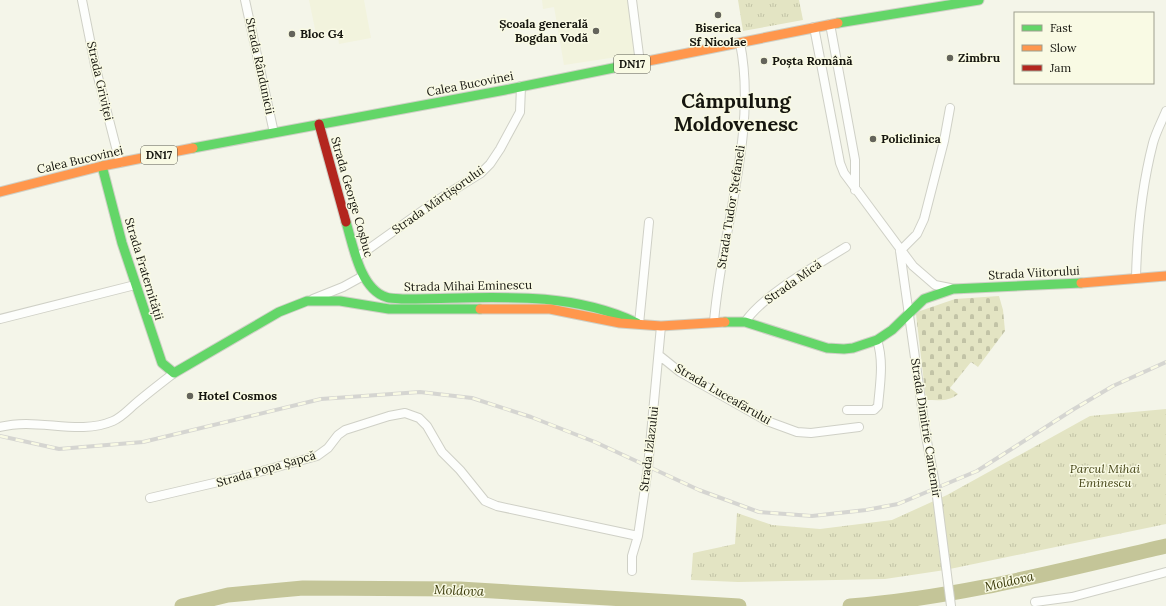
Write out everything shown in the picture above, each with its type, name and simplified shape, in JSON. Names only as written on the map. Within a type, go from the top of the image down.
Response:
[{"type":"main road","name":"DN17","points":[[945,3],[980,0]]},
{"type":"main road","name":"Calea Bucovinei","points":[[0,192],[102,166],[640,63],[814,27],[945,3]]},
{"type":"main road","name":"Strada George Coșbuc","points":[[319,124],[356,258],[363,276]]},
{"type":"main road","name":"Strada Fraternității","points":[[102,166],[122,243],[162,363],[174,373]]},
{"type":"main road","name":"Strada Mihai Eminescu","points":[[363,276],[377,292],[394,299],[550,298],[593,305],[622,314],[639,324]]},
{"type":"main road","name":"Strada Viitorului","points":[[909,312],[932,295],[953,289],[1079,283],[1166,276]]},
{"type":"main road","name":"Strada Mihai Eminescu","points":[[174,373],[279,312],[307,301],[340,301],[389,309],[550,309],[620,323],[661,326],[714,322],[745,322],[827,348],[852,348],[877,340],[898,324],[909,312]]},
{"type":"street","name":"Strada Griviței","points":[[82,0],[120,163]]},
{"type":"street","name":"Strada Rândunicii","points":[[245,0],[274,133]]},
{"type":"street","points":[[632,0],[640,63]]},
{"type":"street","points":[[830,24],[855,160],[855,190]]},
{"type":"street","name":"Strada Dimitrie Cantemir","points":[[814,27],[840,163],[848,181],[900,251],[926,279],[934,285],[953,289]]},
{"type":"street","name":"Strada Tudor Ștefaneli","points":[[714,322],[721,262],[741,147],[745,81],[740,43]]},
{"type":"street","name":"Strada Mărțișorului","points":[[356,258],[485,168],[500,149],[520,112],[521,86]]},
{"type":"street","points":[[900,251],[917,234],[924,219],[944,141],[950,108]]},
{"type":"street","points":[[1136,278],[1138,236],[1146,180],[1153,142],[1166,111]]},
{"type":"street","points":[[639,324],[649,222]]},
{"type":"street","name":"Strada Mică","points":[[745,322],[759,306],[805,273],[846,247]]},
{"type":"street","name":"Strada Dimitrie Cantemir","points":[[900,251],[926,436],[936,489],[951,606]]},
{"type":"street","name":"Strada Mihai Eminescu","points":[[307,301],[343,287],[363,276]]},
{"type":"street","points":[[0,320],[135,285]]},
{"type":"street","name":"Strada Izlazului","points":[[632,571],[632,556],[638,536],[660,356],[661,326]]},
{"type":"street","points":[[847,410],[874,410],[878,406],[881,369],[880,347],[877,340]]},
{"type":"street","name":"Strada Luceafărului","points":[[660,356],[680,372],[767,421],[797,432],[812,433],[859,428]]},
{"type":"street","name":"Strada Mihai Eminescu","points":[[0,427],[34,424],[70,427],[101,425],[115,420],[124,414],[174,373]]},
{"type":"street","name":"Strada Popa Șapcă","points":[[150,498],[244,476],[317,456],[328,448],[338,435],[345,430],[389,416],[405,413],[419,418],[427,426],[442,452],[460,470],[485,501],[497,506],[638,536]]},
{"type":"street","points":[[1035,602],[1072,596],[1166,572]]},
{"type":"shaded area","points":[[309,0],[364,0],[371,38],[339,44],[337,30],[316,34]]},
{"type":"shaded area","name":"Școala generală Bogdan Vodă","points":[[542,0],[628,0],[637,54],[564,65],[554,7],[543,9]]},
{"type":"green space","points":[[738,0],[799,0],[803,20],[743,31]]},
{"type":"green space","points":[[999,296],[1003,310],[1005,331],[978,367],[971,362],[950,388],[958,394],[955,397],[939,400],[926,400],[916,314],[920,311],[955,299]]},
{"type":"green space","name":"Parcul Mihai Eminescu","points":[[1166,409],[1166,524],[945,570],[885,579],[738,582],[691,580],[693,553],[735,544],[737,513],[772,525],[820,529],[892,520],[947,495],[1090,416]]},
{"type":"waterway","name":"Moldova","points":[[850,606],[930,597],[970,590],[1166,546]]},
{"type":"waterway","name":"Moldova","points":[[182,606],[228,595],[303,588],[460,589],[739,606]]},
{"type":"railway","points":[[0,436],[59,449],[143,442],[321,399],[420,392],[472,398],[531,417],[595,442],[699,490],[759,512],[812,516],[866,510],[898,504],[977,471],[1113,386],[1166,362]]},
{"type":"traffic: fast","points":[[838,23],[979,0]]},
{"type":"traffic: fast","points":[[193,148],[505,90],[628,65]]},
{"type":"traffic: fast","points":[[102,166],[122,243],[162,363],[174,373],[279,312],[307,301],[340,301],[389,309],[480,309]]},
{"type":"traffic: fast","points":[[346,222],[355,254],[364,276],[377,292],[386,297],[402,299],[492,297],[551,300],[581,304],[609,312],[637,323]]},
{"type":"traffic: fast","points":[[725,322],[745,322],[827,348],[844,349],[853,348],[877,340],[892,330],[924,299],[953,289],[1081,283]]},
{"type":"traffic: slow","points":[[628,65],[838,23]]},
{"type":"traffic: slow","points":[[0,192],[102,166],[193,148]]},
{"type":"traffic: slow","points":[[1081,283],[1166,276]]},
{"type":"traffic: slow","points":[[480,309],[550,309],[620,323],[661,326],[725,322]]},
{"type":"traffic: jam","points":[[319,124],[346,222]]},
{"type":"place","name":"Biserica Sf Nicolae","points":[[718,15]]},
{"type":"place","name":"Școala generală Bogdan Vodă","points":[[596,31]]},
{"type":"place","name":"Bloc G4","points":[[292,34]]},
{"type":"place","name":"Zimbru","points":[[950,58]]},
{"type":"place","name":"Poșta Română","points":[[764,61]]},
{"type":"place","name":"Policlinica","points":[[873,139]]},
{"type":"place","name":"Hotel Cosmos","points":[[190,396]]},
{"type":"district","name":"Câmpulung Moldovenesc","points":[[736,112]]}]
